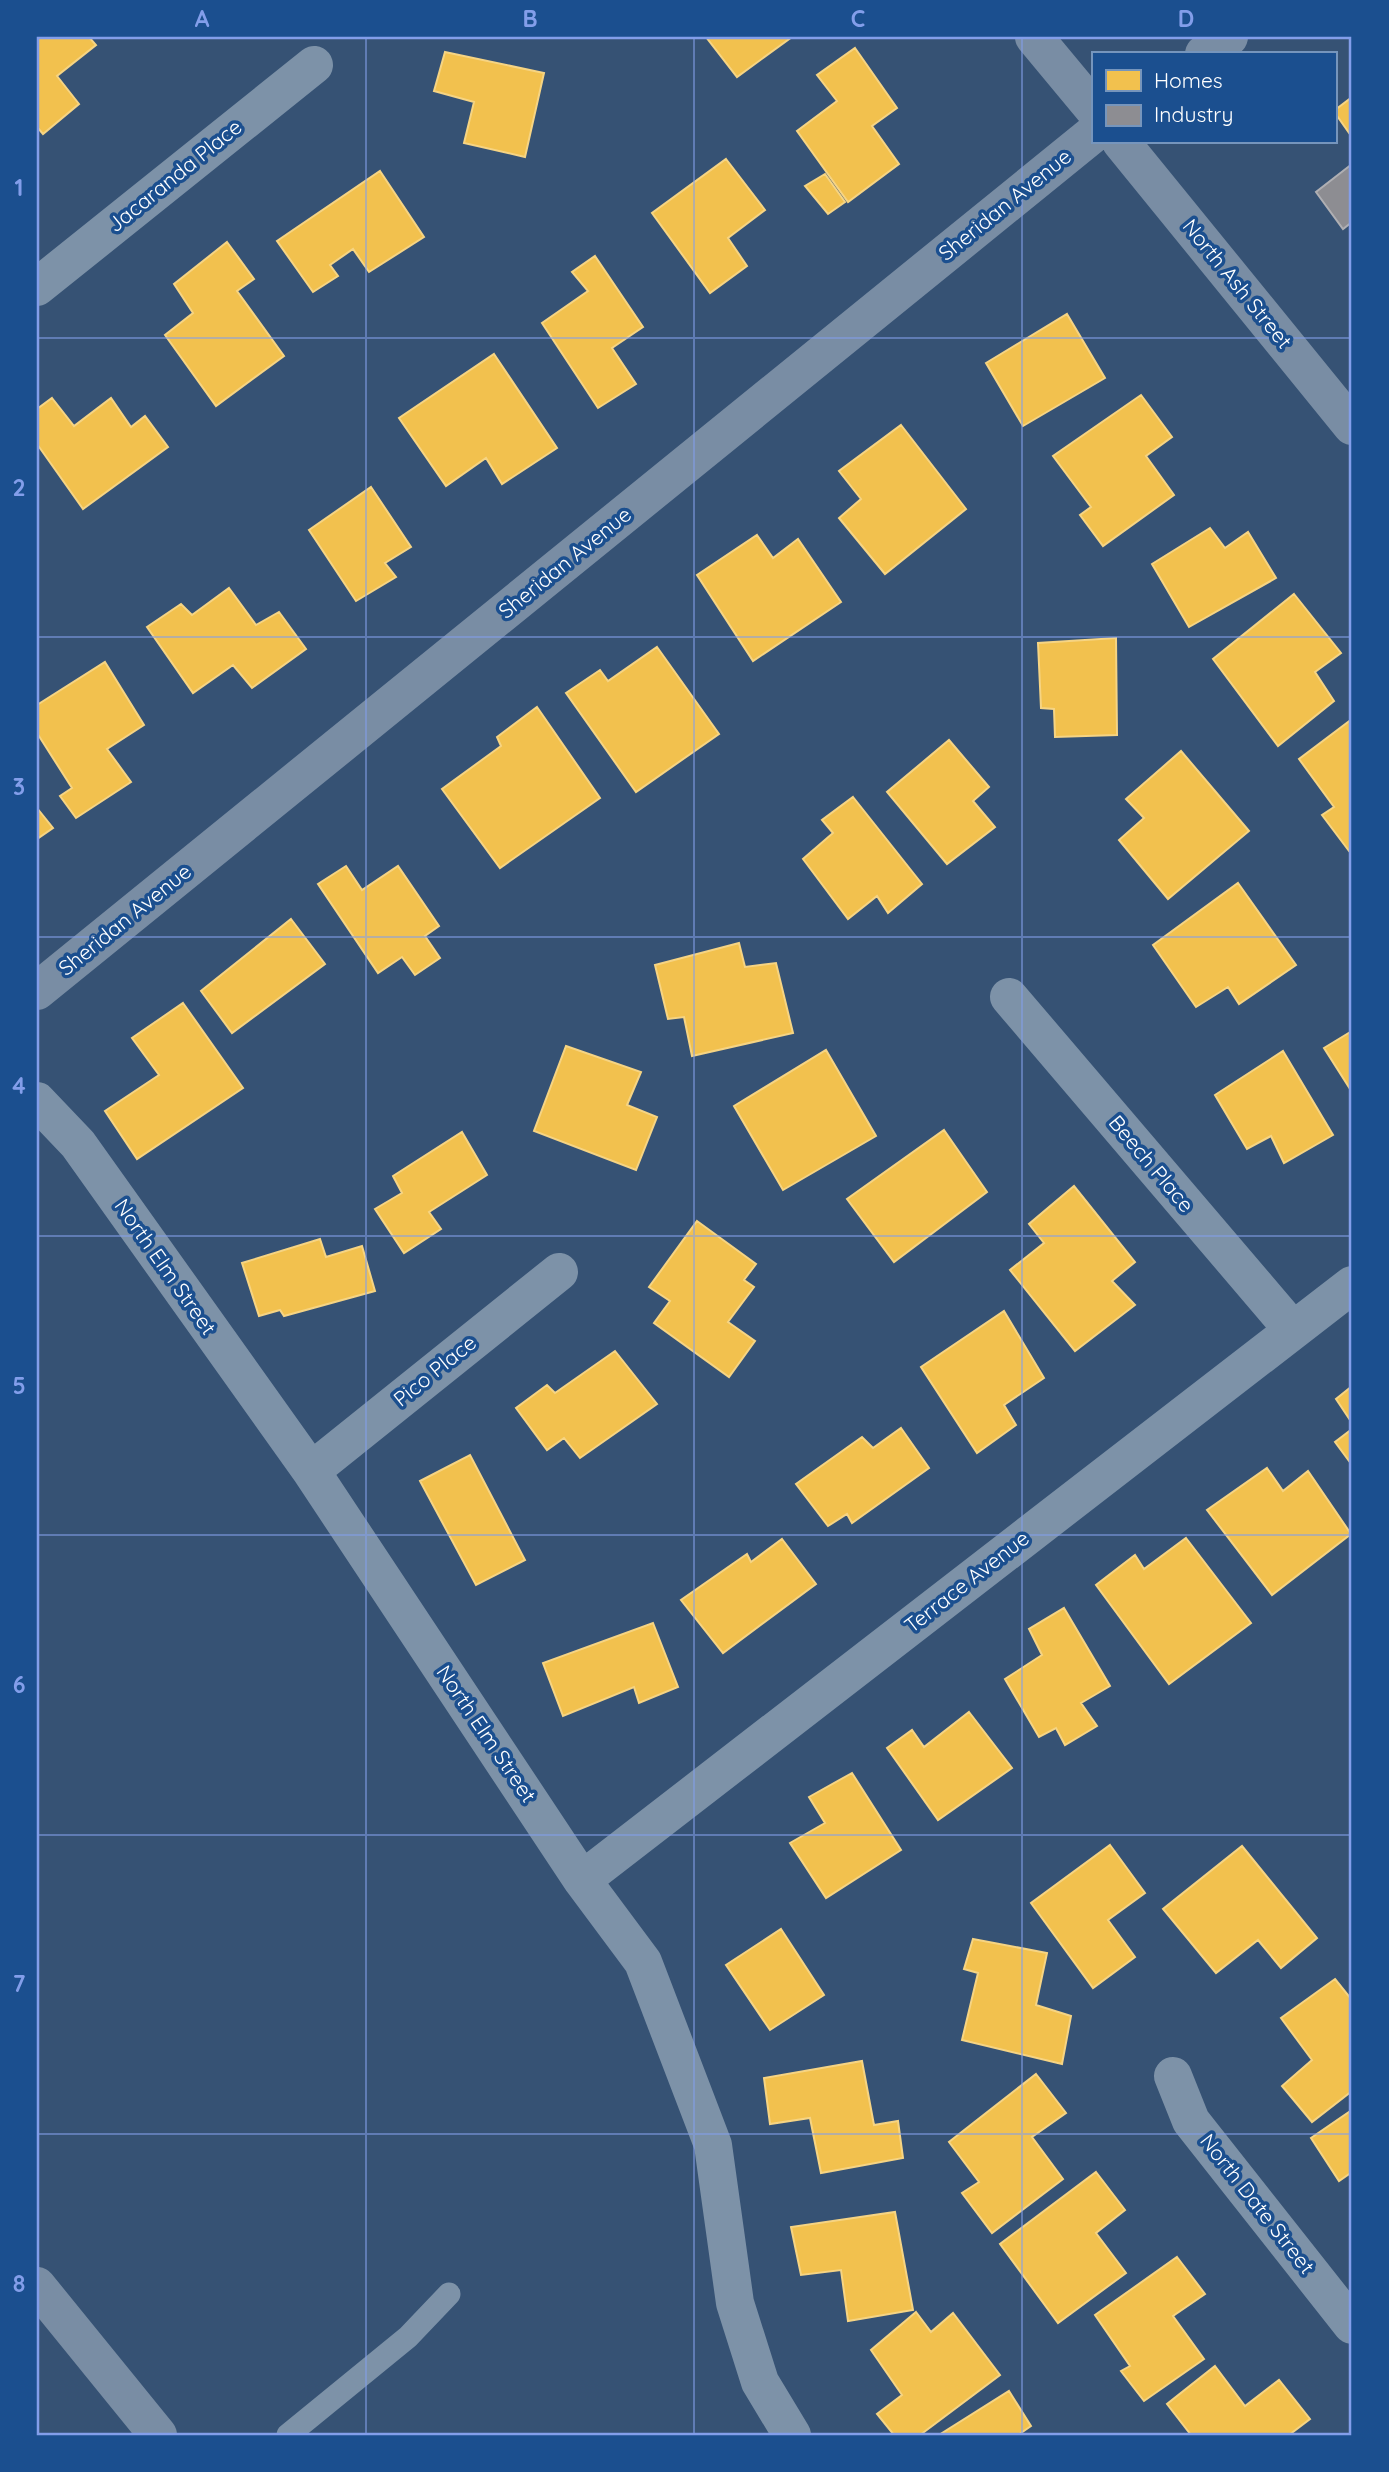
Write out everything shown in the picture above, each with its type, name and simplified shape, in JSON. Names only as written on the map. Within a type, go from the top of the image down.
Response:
[{"type":"street","points":[[1034,37],[1092,107]]},
{"type":"street","points":[[1207,52],[1229,37]]},
{"type":"street","name":"Jacaranda Place","points":[[37,287],[314,65]]},
{"type":"street","name":"Sheridan Avenue","points":[[37,991],[1092,135]]},
{"type":"street","name":"North Ash Street","points":[[1123,144],[1352,426]]},
{"type":"street","name":"Beech Place","points":[[1009,997],[1293,1330]]},
{"type":"street","name":"North Elm Street","points":[[37,1101],[78,1144],[311,1471],[582,1880],[643,1962],[713,2145],[735,2303],[760,2382],[792,2435]]},
{"type":"street","name":"Pico Place","points":[[311,1471],[559,1272]]},
{"type":"street","name":"Terrace Avenue","points":[[582,1880],[1352,1285]]},
{"type":"street","name":"North Date Street","points":[[1173,2076],[1191,2121],[1352,2325]]},
{"type":"street","points":[[37,2286],[158,2435]]},
{"type":"lane","points":[[288,2435],[408,2337],[449,2294]]},
{"type":"building: Homes","points":[[37,37],[89,37],[96,45],[57,76],[79,104],[43,134],[37,127]]},
{"type":"building: Homes","points":[[706,37],[792,37],[737,77]]},
{"type":"building: Homes","points":[[855,48],[897,108],[872,126],[899,164],[848,202],[797,131],[837,101],[817,75]]},
{"type":"building: Homes","points":[[445,52],[544,73],[525,157],[464,143],[474,102],[434,91]]},
{"type":"building: Homes","points":[[1352,97],[1352,137],[1336,114],[1336,109]]},
{"type":"building: Homes","points":[[726,159],[765,210],[728,238],[747,266],[710,293],[652,213]]},
{"type":"building: Homes","points":[[380,171],[424,237],[369,272],[353,249],[330,265],[338,276],[313,292],[277,241]]},
{"type":"building: Homes","points":[[825,174],[845,202],[828,214],[805,186]]},
{"type":"building: Homes","points":[[227,242],[254,279],[237,291],[284,356],[216,406],[165,335],[193,313],[174,284]]},
{"type":"building: Homes","points":[[595,256],[643,327],[612,348],[636,384],[598,408],[542,323],[588,291],[572,272]]},
{"type":"building: Homes","points":[[1067,314],[1105,378],[1023,426],[986,363]]},
{"type":"building: Homes","points":[[494,354],[557,448],[502,484],[486,458],[446,486],[399,418]]},
{"type":"building: Homes","points":[[1141,395],[1172,437],[1146,456],[1174,495],[1103,546],[1080,515],[1091,507],[1053,456]]},
{"type":"building: Homes","points":[[52,398],[74,426],[111,398],[131,427],[145,416],[168,447],[83,509],[37,444],[37,409]]},
{"type":"building: Homes","points":[[901,425],[966,509],[885,574],[839,518],[861,499],[839,471]]},
{"type":"building: Homes","points":[[371,487],[411,547],[385,563],[396,577],[356,601],[309,530]]},
{"type":"building: Homes","points":[[1210,528],[1225,548],[1248,532],[1276,578],[1189,627],[1152,564]]},
{"type":"building: Homes","points":[[757,535],[773,558],[798,539],[841,602],[753,661],[697,575]]},
{"type":"building: Homes","points":[[229,588],[256,625],[279,612],[306,649],[252,688],[233,665],[193,693],[147,627],[181,604],[192,615]]},
{"type":"building: Homes","points":[[1294,594],[1341,653],[1315,672],[1334,701],[1278,746],[1213,659]]},
{"type":"building: Homes","points":[[1116,638],[1117,735],[1055,737],[1054,709],[1041,708],[1038,643]]},
{"type":"building: Homes","points":[[657,647],[719,734],[636,792],[566,693],[600,670],[608,681]]},
{"type":"building: Homes","points":[[105,662],[144,725],[107,749],[131,782],[76,818],[60,796],[72,788],[37,733],[37,705]]},
{"type":"building: Homes","points":[[537,707],[600,798],[500,868],[442,789],[501,746],[497,737]]},
{"type":"building: Homes","points":[[1352,719],[1352,849],[1349,851],[1322,815],[1334,807],[1299,759]]},
{"type":"building: Homes","points":[[949,740],[989,787],[973,801],[995,827],[947,864],[887,792]]},
{"type":"building: Homes","points":[[1181,751],[1249,831],[1168,899],[1119,840],[1144,818],[1126,799]]},
{"type":"building: Homes","points":[[853,797],[922,884],[888,913],[877,896],[848,919],[803,859],[833,833],[822,820]]},
{"type":"building: Homes","points":[[37,808],[53,828],[37,839]]},
{"type":"building: Homes","points":[[346,866],[362,890],[398,866],[439,926],[425,936],[440,958],[415,975],[402,957],[378,973],[318,884]]},
{"type":"building: Homes","points":[[1238,883],[1296,965],[1239,1004],[1228,987],[1196,1007],[1153,945]]},
{"type":"building: Homes","points":[[291,919],[325,964],[232,1033],[201,991]]},
{"type":"building: Homes","points":[[739,943],[745,967],[776,963],[793,1033],[692,1056],[684,1017],[668,1019],[655,965]]},
{"type":"building: Homes","points":[[183,1003],[243,1088],[137,1159],[105,1111],[159,1075],[132,1038]]},
{"type":"building: Homes","points":[[1352,1031],[1352,1092],[1324,1048]]},
{"type":"building: Homes","points":[[566,1046],[641,1072],[627,1105],[657,1117],[636,1170],[534,1131]]},
{"type":"building: Homes","points":[[826,1050],[876,1136],[783,1190],[734,1106]]},
{"type":"building: Homes","points":[[1283,1051],[1333,1135],[1284,1163],[1271,1136],[1247,1149],[1215,1095]]},
{"type":"building: Homes","points":[[944,1130],[987,1192],[894,1262],[847,1199]]},
{"type":"building: Homes","points":[[462,1132],[487,1175],[429,1212],[441,1229],[404,1253],[375,1209],[402,1193],[393,1176]]},
{"type":"building: Homes","points":[[1074,1186],[1135,1262],[1112,1281],[1135,1305],[1075,1351],[1010,1270],[1044,1243],[1029,1224]]},
{"type":"building: Homes","points":[[697,1221],[756,1264],[744,1280],[754,1287],[728,1322],[755,1341],[729,1377],[654,1323],[670,1301],[649,1287]]},
{"type":"building: Homes","points":[[320,1239],[326,1257],[362,1246],[375,1291],[284,1316],[280,1310],[259,1316],[242,1263]]},
{"type":"building: Homes","points":[[1004,1311],[1044,1378],[1004,1405],[1016,1425],[977,1453],[921,1367]]},
{"type":"building: Homes","points":[[615,1351],[657,1404],[580,1458],[564,1438],[547,1450],[516,1408],[547,1385],[555,1393]]},
{"type":"building: Homes","points":[[1352,1386],[1352,1423],[1336,1399]]},
{"type":"building: Homes","points":[[901,1428],[929,1468],[852,1523],[847,1514],[828,1526],[796,1484],[862,1437],[873,1448]]},
{"type":"building: Homes","points":[[1352,1429],[1352,1465],[1335,1442]]},
{"type":"building: Homes","points":[[470,1455],[525,1560],[476,1585],[420,1481]]},
{"type":"building: Homes","points":[[1267,1468],[1283,1491],[1308,1471],[1351,1534],[1272,1595],[1207,1510]]},
{"type":"building: Homes","points":[[1186,1538],[1251,1623],[1169,1684],[1096,1585],[1135,1555],[1144,1569]]},
{"type":"building: Homes","points":[[782,1539],[816,1584],[723,1653],[681,1600],[747,1554],[751,1562]]},
{"type":"building: Homes","points":[[1064,1608],[1110,1686],[1081,1703],[1097,1726],[1065,1745],[1056,1728],[1039,1737],[1005,1679],[1042,1655],[1029,1629]]},
{"type":"building: Homes","points":[[653,1623],[678,1687],[639,1703],[634,1687],[563,1716],[543,1663]]},
{"type":"building: Homes","points":[[969,1712],[1012,1768],[938,1820],[887,1748],[912,1730],[924,1747]]},
{"type":"building: Homes","points":[[852,1773],[901,1850],[826,1898],[790,1843],[825,1823],[809,1797]]},
{"type":"building: Homes","points":[[1110,1845],[1145,1893],[1108,1920],[1135,1957],[1093,1988],[1031,1903]]},
{"type":"building: Homes","points":[[1242,1846],[1317,1938],[1281,1968],[1258,1940],[1216,1973],[1163,1909]]},
{"type":"building: Homes","points":[[781,1929],[824,1995],[770,2030],[726,1965]]},
{"type":"building: Homes","points":[[973,1939],[1047,1953],[1036,2005],[1071,2016],[1062,2064],[962,2040],[978,1973],[964,1969]]},
{"type":"building: Homes","points":[[1335,1979],[1352,2000],[1352,2091],[1312,2122],[1282,2086],[1312,2060],[1281,2018]]},
{"type":"building: Homes","points":[[862,2061],[874,2125],[898,2121],[903,2158],[821,2173],[810,2118],[770,2124],[764,2078]]},
{"type":"building: Homes","points":[[1036,2074],[1066,2113],[1032,2137],[1063,2179],[992,2233],[962,2193],[979,2182],[949,2142]]},
{"type":"building: Homes","points":[[1352,2110],[1352,2172],[1339,2181],[1311,2138]]},
{"type":"building: Homes","points":[[1096,2172],[1125,2210],[1096,2233],[1126,2273],[1058,2323],[1000,2244]]},
{"type":"building: Homes","points":[[895,2212],[913,2310],[848,2321],[841,2270],[801,2275],[791,2227]]},
{"type":"building: Homes","points":[[1177,2257],[1205,2294],[1173,2316],[1204,2359],[1144,2401],[1121,2371],[1130,2366],[1095,2315]]},
{"type":"building: Homes","points":[[916,2312],[931,2332],[953,2313],[1000,2375],[920,2435],[894,2435],[877,2414],[902,2395],[871,2350]]},
{"type":"building: Homes","points":[[1215,2366],[1245,2406],[1279,2380],[1310,2419],[1289,2435],[1191,2435],[1167,2404]]},
{"type":"building: Homes","points":[[1009,2391],[1031,2426],[1018,2435],[939,2435]]},
{"type":"building: Industry","points":[[1352,164],[1352,222],[1343,229],[1316,192]]}]
